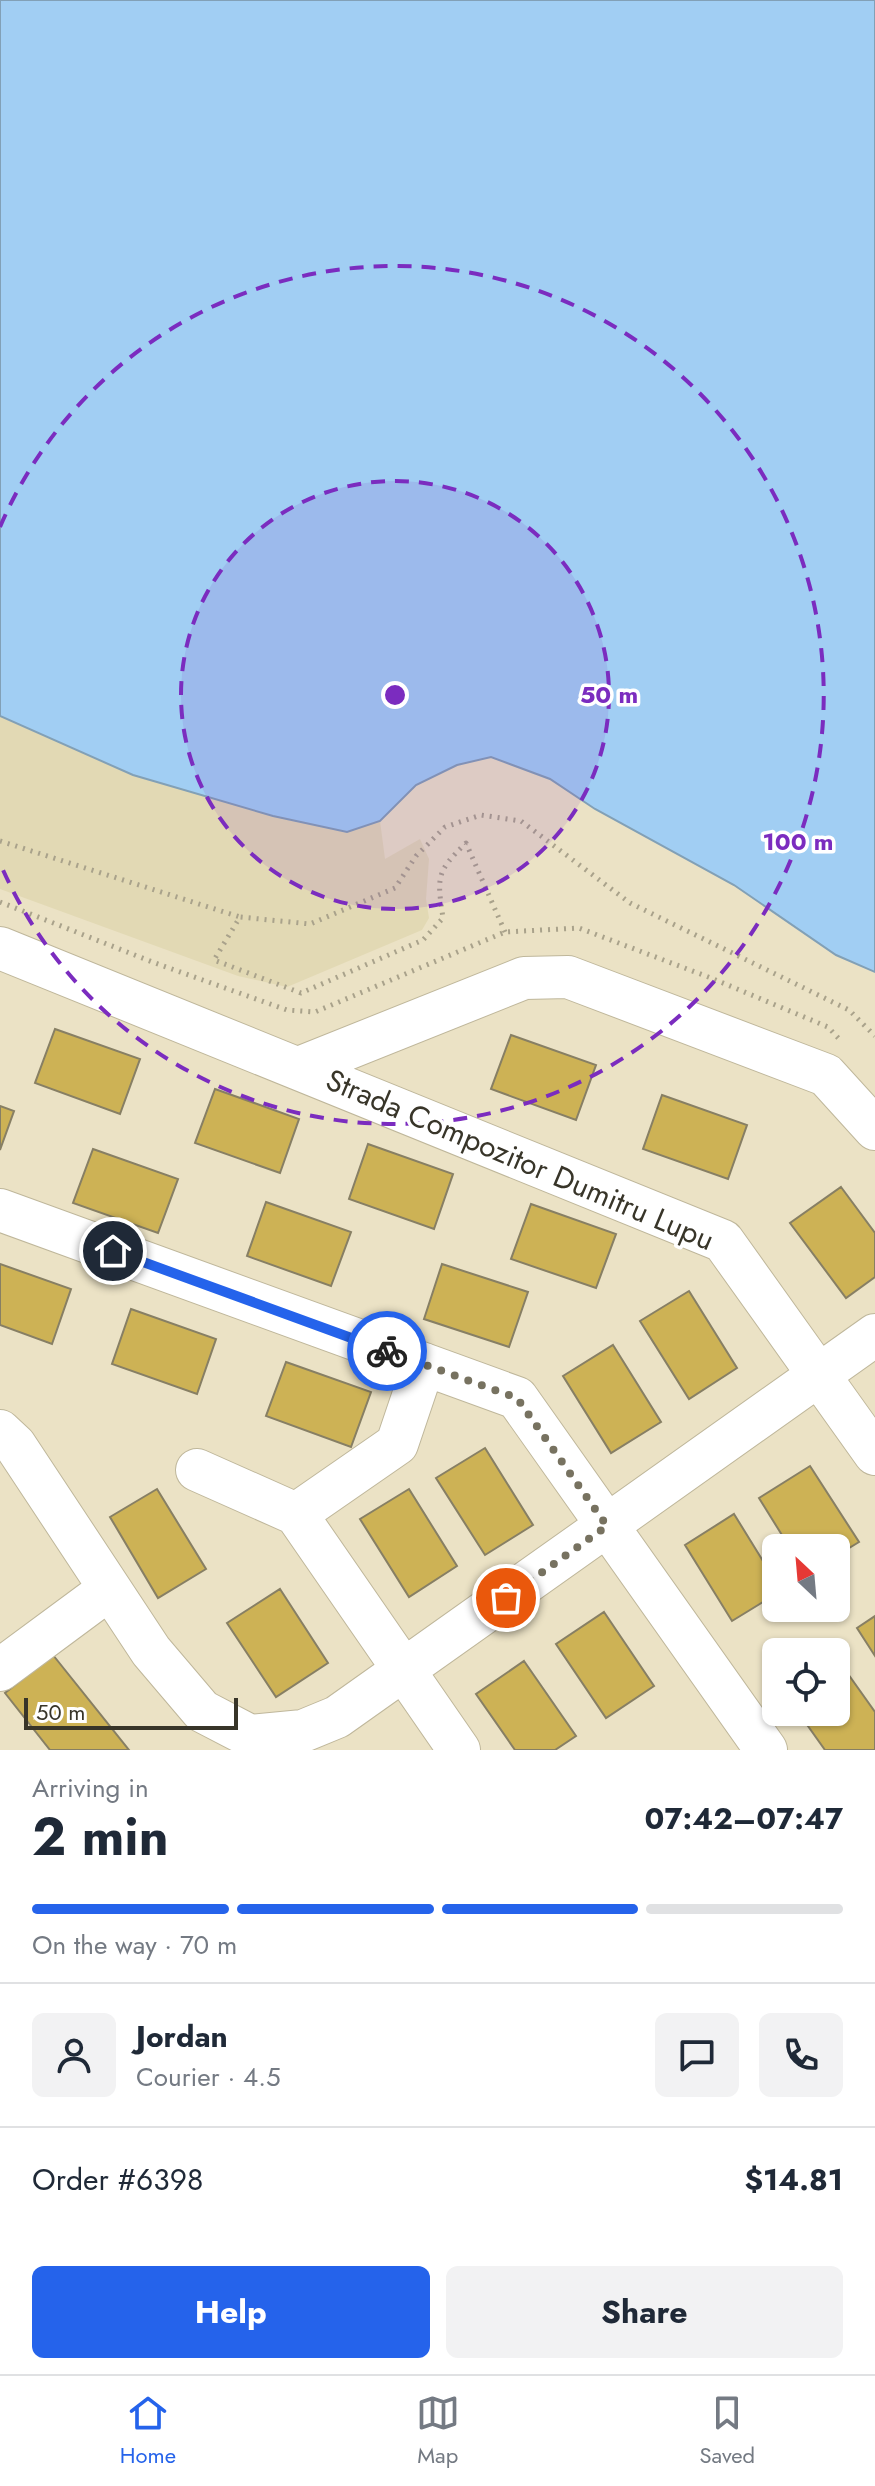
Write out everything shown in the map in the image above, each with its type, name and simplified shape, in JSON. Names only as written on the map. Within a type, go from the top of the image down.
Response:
[{"type":"street","name":"Strada Compozitor Dumitru Lupu","points":[[0,948],[723,1241],[875,1454]]},
{"type":"street","points":[[299,1068],[524,978],[568,977],[826,1075],[875,1129]]},
{"type":"street","points":[[0,1210],[517,1398],[766,1750]]},
{"type":"street","points":[[0,1431],[15,1445],[151,1651],[202,1711],[250,1736],[303,1731],[337,1717],[875,1335]]},
{"type":"street","points":[[296,1514],[397,1444],[424,1364]]},
{"type":"street","points":[[197,1470],[296,1514],[459,1750]]},
{"type":"street","points":[[0,1670],[108,1590]]},
{"type":"path","points":[[0,841],[240,917],[310,924],[395,888],[416,856],[445,827],[481,815],[521,821],[630,903],[849,1010],[875,1036]]},
{"type":"path","points":[[240,917],[214,960],[301,993],[423,940],[443,918],[439,890],[443,865],[466,843],[505,932]]},
{"type":"sand","points":[[0,716],[133,775],[273,816],[347,832],[380,821],[385,859],[420,839],[429,859],[426,899],[429,918],[422,930],[287,987],[238,976],[0,889]]},
{"type":"water","points":[[0,0],[875,0],[875,972],[836,955],[734,885],[595,809],[550,779],[491,757],[457,765],[416,785],[380,821],[347,832],[273,816],[133,775],[0,716]]},
{"type":"building","points":[[55,1029],[140,1059],[120,1114],[35,1083]]},
{"type":"building","points":[[511,1035],[596,1065],[576,1120],[491,1089]]},
{"type":"building","points":[[215,1089],[299,1119],[280,1173],[195,1143]]},
{"type":"building","points":[[662,1095],[747,1125],[728,1179],[643,1149]]},
{"type":"building","points":[[0,1106],[14,1111],[0,1150]]},
{"type":"building","points":[[368,1144],[453,1174],[434,1229],[349,1199]]},
{"type":"building","points":[[93,1149],[178,1179],[158,1233],[73,1203]]},
{"type":"building","points":[[841,1187],[875,1233],[875,1277],[846,1298],[790,1223]]},
{"type":"building","points":[[266,1202],[351,1232],[331,1286],[247,1256]]},
{"type":"building","points":[[531,1204],[616,1234],[596,1288],[511,1259]]},
{"type":"building","points":[[0,1264],[71,1289],[52,1344],[0,1325]]},
{"type":"building","points":[[442,1264],[528,1292],[509,1347],[424,1319]]},
{"type":"building","points":[[689,1291],[737,1368],[689,1399],[640,1321]]},
{"type":"building","points":[[131,1309],[216,1339],[197,1394],[112,1364]]},
{"type":"building","points":[[613,1345],[661,1422],[611,1453],[563,1376]]},
{"type":"building","points":[[286,1362],[371,1392],[351,1447],[266,1416]]},
{"type":"building","points":[[485,1448],[533,1525],[485,1555],[436,1478]]},
{"type":"building","points":[[810,1466],[859,1542],[850,1547],[850,1534],[781,1534],[759,1498]]},
{"type":"building","points":[[157,1489],[206,1569],[158,1598],[110,1517]]},
{"type":"building","points":[[409,1489],[457,1566],[409,1597],[360,1519]]},
{"type":"building","points":[[734,1514],[762,1559],[762,1603],[732,1621],[685,1545]]},
{"type":"building","points":[[280,1589],[328,1663],[276,1697],[227,1623]]},
{"type":"building","points":[[604,1612],[654,1686],[606,1718],[556,1644]]},
{"type":"building","points":[[875,1616],[875,1656],[857,1628]]},
{"type":"building","points":[[53,1655],[129,1750],[50,1750],[5,1693]]},
{"type":"building","points":[[524,1661],[576,1736],[555,1750],[515,1750],[476,1694]]},
{"type":"building","points":[[850,1677],[875,1712],[875,1750],[825,1750],[808,1726],[850,1726]]},
{"type":"way so far","points":[[387,1351],[517,1398],[607,1526],[506,1598]]},
{"type":"route","points":[[113,1251],[387,1351]]}]
